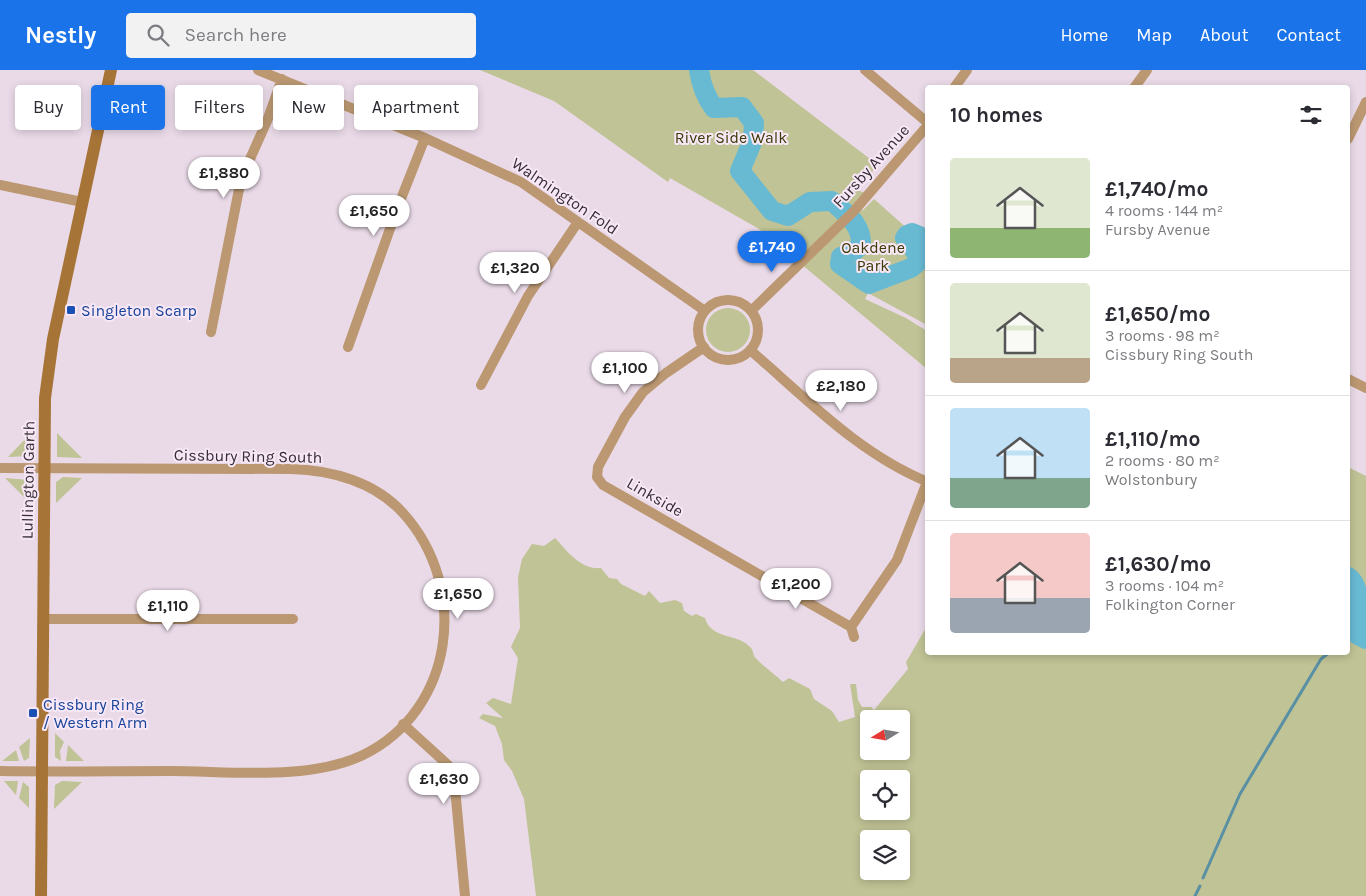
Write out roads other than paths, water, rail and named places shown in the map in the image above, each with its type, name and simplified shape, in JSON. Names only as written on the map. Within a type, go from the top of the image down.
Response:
[{"type":"street","name":"Lullington Garth","points":[[41,896],[45,398],[53,339],[110,70]]},
{"type":"street","name":"Walmington Fold","points":[[258,70],[493,167],[520,182],[705,311]]},
{"type":"street","points":[[865,70],[925,121]]},
{"type":"street","points":[[956,85],[967,70]]},
{"type":"street","points":[[1136,85],[1147,70]]},
{"type":"street","points":[[211,332],[241,179],[267,121],[282,79]]},
{"type":"street","points":[[1350,134],[1366,102]]},
{"type":"street","name":"Fursby Avenue","points":[[751,311],[854,211],[925,128]]},
{"type":"street","points":[[348,347],[397,209],[426,138]]},
{"type":"street","points":[[0,185],[82,202]]},
{"type":"street","points":[[481,385],[528,296],[578,222]]},
{"type":"street","points":[[728,300],[744,305],[751,311],[758,326],[758,335],[750,350],[744,356],[726,360],[710,354],[704,347],[698,329],[705,311],[719,302],[728,300]]},
{"type":"street","name":"Linkside","points":[[704,347],[666,373],[633,404],[598,467],[597,477],[603,485],[852,632],[897,560],[925,487]]},
{"type":"street","points":[[750,350],[872,453],[902,471],[925,481]]},
{"type":"street","points":[[1350,380],[1366,388]]},
{"type":"street","name":"Cissbury Ring South","points":[[0,468],[310,469],[351,479],[386,499],[403,513],[430,554],[442,584],[445,607],[444,636],[434,678],[422,702],[403,724],[382,743],[357,758],[326,768],[299,772],[0,771]]},
{"type":"street","points":[[43,619],[293,619]]},
{"type":"street","points":[[403,724],[452,771],[464,896]]},
{"type":"waterway","points":[[699,70],[704,90],[714,108],[742,107],[754,123],[753,140],[740,171],[772,211],[788,216],[810,202],[832,201],[856,225],[861,238],[861,245],[853,252],[841,257],[840,264],[869,284],[911,268],[918,262],[918,255],[905,238],[907,235],[912,233],[925,239]]},
{"type":"waterway","points":[[1350,579],[1356,589],[1356,627],[1358,635],[1366,639]]},
{"type":"waterway","points":[[1203,878],[1240,794],[1321,659],[1326,655]]},
{"type":"waterway","points":[[1195,896],[1200,886]]},
{"type":"place","name":"Singleton Scarp","points":[[71,310]]},
{"type":"place","name":"Cissbury Ring / Western Arm","points":[[33,713]]},
{"type":"park label","name":"River Side Walk","points":[[731,137]]},
{"type":"park label","name":"Oakdene Park","points":[[873,256]]}]
